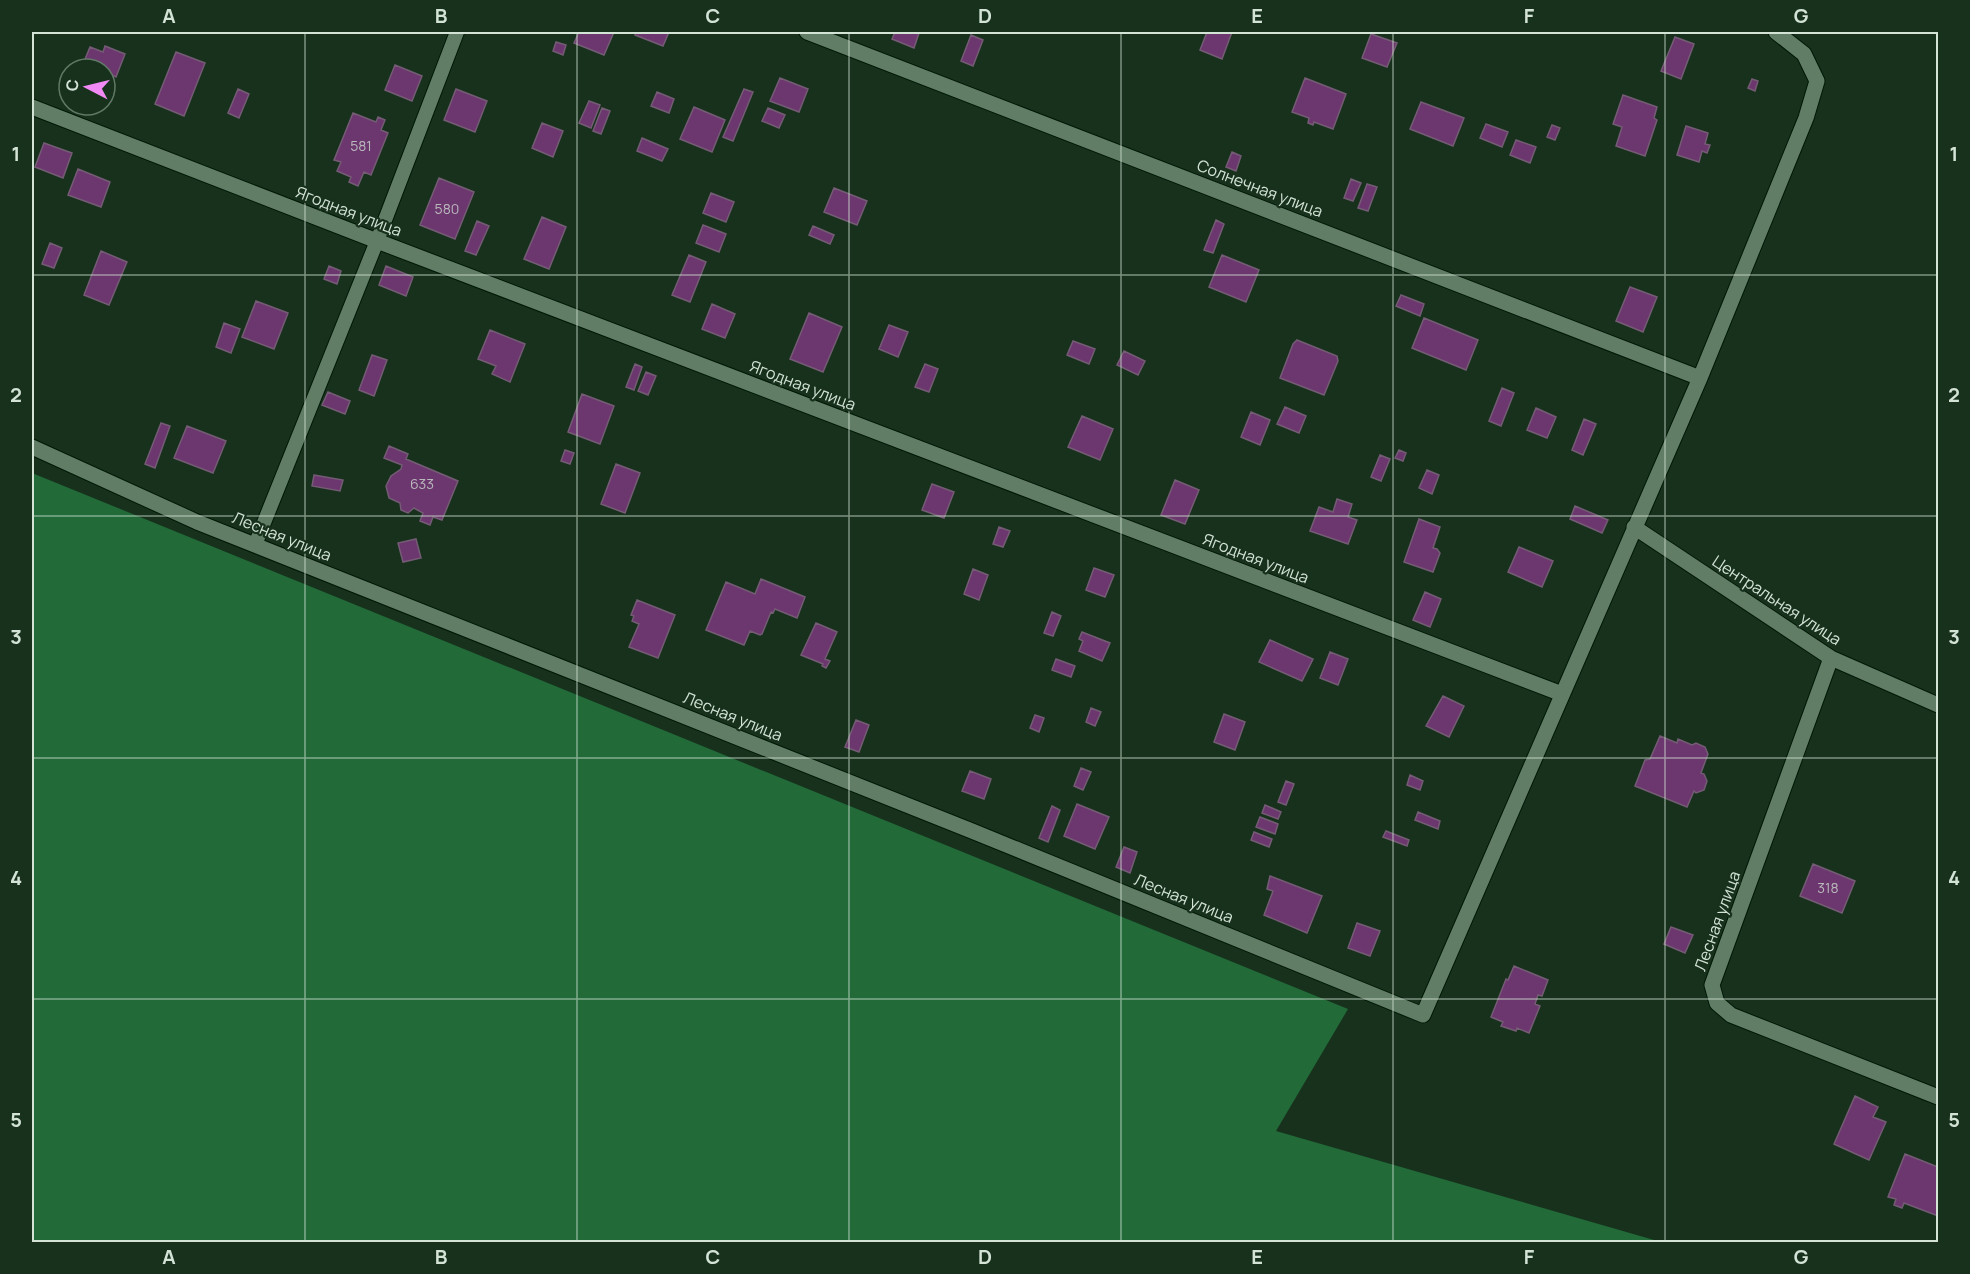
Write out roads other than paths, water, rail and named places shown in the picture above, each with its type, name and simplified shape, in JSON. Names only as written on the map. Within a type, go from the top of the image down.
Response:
[{"type":"street","name":"Солнечная улица","points":[[807,32],[1700,378]]},
{"type":"street","points":[[1562,694],[1700,378],[1806,118],[1817,81],[1804,54],[1776,32]]},
{"type":"street","name":"Ягодная улица","points":[[32,107],[1562,694]]},
{"type":"street","name":"Лесная улица","points":[[32,447],[197,522],[961,826],[1423,1015],[1562,694]]},
{"type":"street","name":"Центральная улица","points":[[1635,527],[1831,658],[1938,705]]},
{"type":"street","name":"Лесная улица","points":[[1831,658],[1712,985],[1717,1003],[1731,1015],[1938,1097]]},
{"type":"lane","points":[[255,545],[377,241],[457,32]]}]
